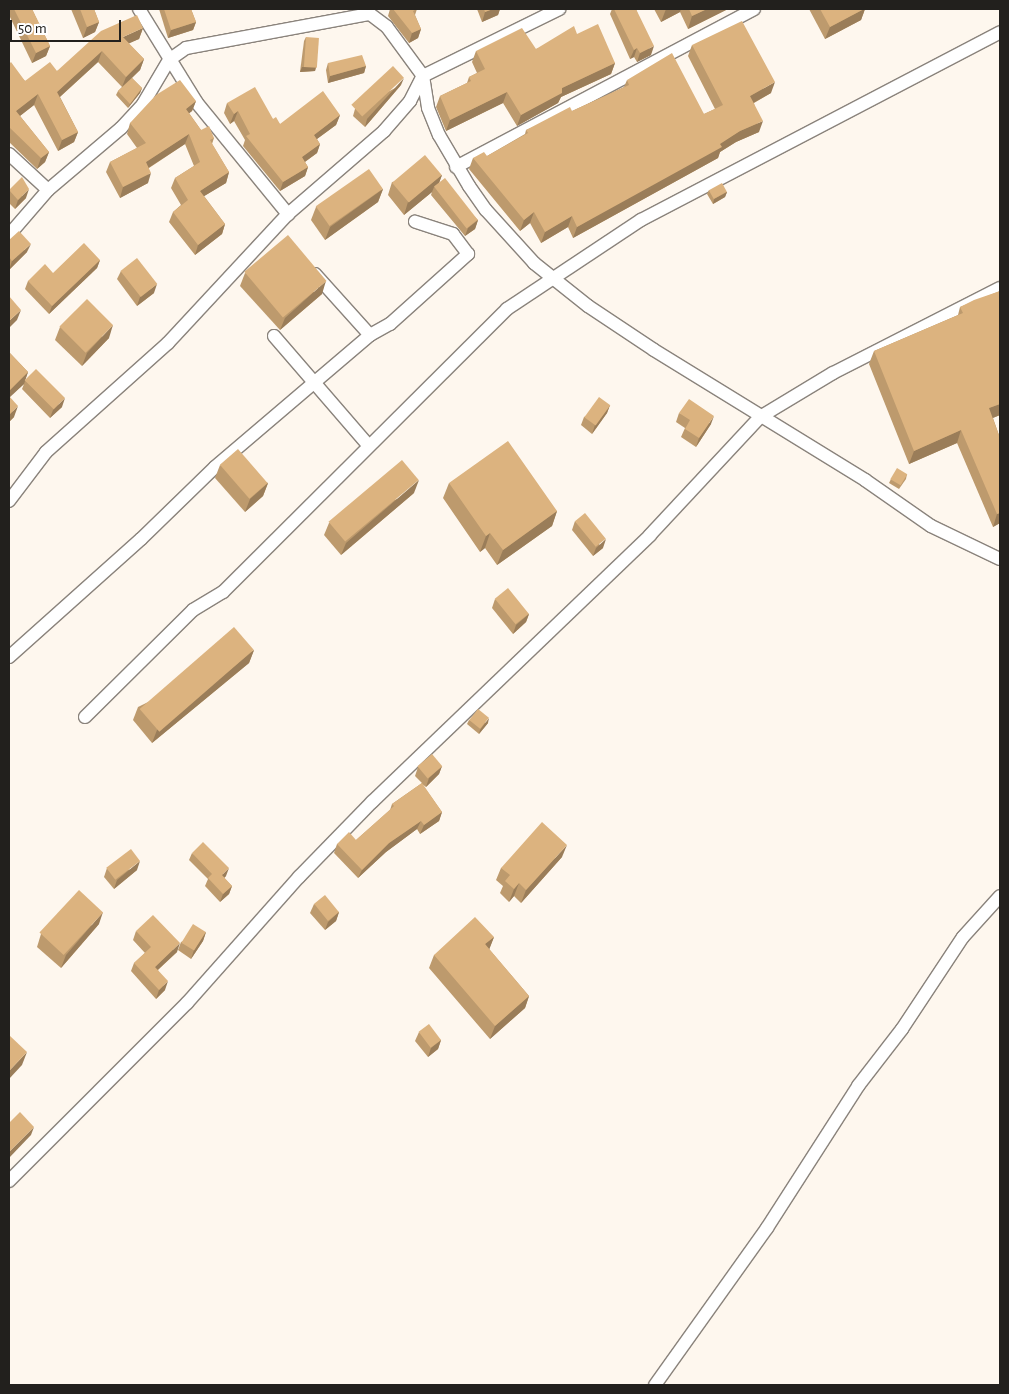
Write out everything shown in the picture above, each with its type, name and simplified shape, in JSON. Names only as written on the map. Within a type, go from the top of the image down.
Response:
[{"type":"street","points":[[139,9],[169,60],[209,118],[288,214]]},
{"type":"street","points":[[9,501],[46,452],[168,343],[288,214],[384,131],[410,102],[423,76],[559,9]]},
{"type":"street","points":[[456,167],[754,9]]},
{"type":"street","points":[[9,235],[48,190],[121,128],[143,104],[169,60],[186,48],[369,12],[387,27],[423,76],[428,108],[456,167],[486,210],[534,263],[654,350],[865,480],[931,526],[1000,559]]},
{"type":"street","points":[[85,717],[193,610],[223,592],[368,445],[507,309],[641,220],[1000,32]]},
{"type":"street","points":[[9,154],[48,190]]},
{"type":"street","points":[[9,657],[141,539],[216,467],[370,335],[390,324],[468,254],[453,234],[415,222]]},
{"type":"street","points":[[313,272],[370,335]]},
{"type":"street","points":[[9,1180],[187,1003],[372,802],[650,535],[760,417],[833,373],[1000,288]]},
{"type":"street","points":[[274,336],[368,445]]},
{"type":"street","points":[[655,1385],[767,1228],[858,1086],[902,1029],[963,937],[1000,896]]},
{"type":"building","points":[[14,9],[32,9],[50,46],[36,53]]},
{"type":"building","points":[[80,9],[94,9],[99,22],[87,27]]},
{"type":"building","points":[[164,9],[191,9],[196,22],[171,30]]},
{"type":"building","points":[[393,9],[417,9],[413,11],[421,29],[412,33]]},
{"type":"building","points":[[614,9],[636,9],[654,46],[640,53],[637,48],[634,50]]},
{"type":"building","points":[[689,9],[707,9],[692,16]]},
{"type":"building","points":[[820,9],[864,9],[830,27]]},
{"type":"building","points":[[137,15],[143,28],[123,37],[144,59],[126,77],[102,51],[57,92],[78,132],[62,140],[38,94],[16,111],[49,152],[41,158],[9,127],[9,64],[11,62],[25,81],[50,62],[57,71],[101,31]]},
{"type":"building","points":[[742,21],[775,82],[750,96],[763,121],[740,131],[720,144],[722,147],[577,227],[572,216],[545,232],[534,212],[524,220],[473,158],[484,152],[487,156],[528,133],[526,130],[570,107],[572,111],[629,85],[627,80],[672,53],[704,114],[723,105],[692,45]]},
{"type":"building","points":[[598,24],[615,63],[562,88],[562,93],[521,115],[507,92],[450,120],[440,96],[471,81],[469,77],[485,69],[476,51],[522,28],[536,49],[574,26],[577,34]]},
{"type":"building","points":[[306,37],[319,38],[317,68],[304,67]]},
{"type":"building","points":[[362,55],[366,66],[330,76],[328,63]]},
{"type":"building","points":[[393,66],[404,78],[362,117],[351,105]]},
{"type":"building","points":[[132,78],[142,88],[130,104],[118,91]]},
{"type":"building","points":[[180,80],[196,101],[186,109],[201,130],[209,126],[214,138],[210,140],[229,172],[200,191],[225,224],[198,245],[173,212],[188,200],[175,178],[200,162],[189,134],[146,162],[151,173],[123,187],[110,162],[146,143],[130,123],[156,95]]},
{"type":"building","points":[[255,87],[273,119],[276,117],[280,124],[323,91],[340,115],[314,135],[320,144],[302,157],[308,167],[283,182],[246,136],[250,134],[238,111],[234,114],[227,103]]},
{"type":"building","points":[[425,155],[442,175],[409,203],[392,183]]},
{"type":"building","points":[[369,169],[383,189],[330,226],[316,206]]},
{"type":"building","points":[[22,177],[29,189],[18,200],[9,190]]},
{"type":"building","points":[[445,178],[478,220],[467,228],[434,187]]},
{"type":"building","points":[[722,183],[727,192],[714,199],[709,190]]},
{"type":"building","points":[[19,231],[31,244],[12,261],[9,257],[9,240]]},
{"type":"building","points":[[288,235],[327,281],[283,318],[244,272]]},
{"type":"building","points":[[84,243],[100,260],[52,306],[28,281],[45,264],[53,273]]},
{"type":"building","points":[[137,258],[157,284],[141,297],[120,271]]},
{"type":"building","points":[[1000,291],[1000,404],[989,408],[1000,438],[1000,513],[997,514],[961,430],[914,451],[874,351],[963,313],[960,307]]},
{"type":"building","points":[[9,296],[21,310],[9,321]]},
{"type":"building","points":[[87,299],[113,325],[86,353],[59,327]]},
{"type":"building","points":[[9,352],[28,372],[9,391]]},
{"type":"building","points":[[36,369],[65,398],[54,409],[25,380]]},
{"type":"building","points":[[9,396],[18,406],[9,415]]},
{"type":"building","points":[[599,397],[610,405],[596,425],[584,417]]},
{"type":"building","points":[[689,399],[714,416],[699,438],[685,429],[690,420],[679,413]]},
{"type":"building","points":[[508,441],[557,511],[503,550],[490,533],[486,536],[449,483]]},
{"type":"building","points":[[238,449],[268,483],[249,499],[220,465]]},
{"type":"building","points":[[402,460],[419,480],[345,542],[328,522]]},
{"type":"building","points":[[897,468],[907,474],[901,485],[890,479]]},
{"type":"building","points":[[585,513],[606,539],[596,547],[575,521]]},
{"type":"building","points":[[508,588],[529,614],[516,624],[495,599]]},
{"type":"building","points":[[234,627],[254,650],[159,732],[140,709]]},
{"type":"building","points":[[478,709],[489,718],[480,729],[469,720]]},
{"type":"building","points":[[432,754],[442,766],[428,778],[417,766]]},
{"type":"building","points":[[422,783],[442,812],[424,825],[421,821],[389,843],[362,870],[337,844],[349,832],[356,840],[394,806],[392,804]]},
{"type":"building","points":[[542,822],[567,845],[526,890],[519,883],[514,889],[505,881],[510,875],[501,868]]},
{"type":"building","points":[[203,842],[229,868],[222,875],[232,886],[223,894],[208,878],[212,874],[192,853]]},
{"type":"building","points":[[131,849],[140,861],[115,880],[106,868]]},
{"type":"building","points":[[79,890],[103,913],[64,955],[39,932]]},
{"type":"building","points":[[325,895],[339,912],[328,921],[314,904]]},
{"type":"building","points":[[153,915],[180,943],[155,967],[168,981],[159,990],[134,963],[151,947],[136,931]]},
{"type":"building","points":[[475,917],[494,937],[485,944],[529,996],[495,1026],[434,955]]},
{"type":"building","points":[[193,924],[206,932],[194,951],[181,943]]},
{"type":"building","points":[[429,1024],[441,1040],[431,1048],[419,1032]]},
{"type":"building","points":[[9,1035],[27,1052],[9,1071]]},
{"type":"building","points":[[20,1112],[34,1127],[9,1152],[9,1123]]}]
